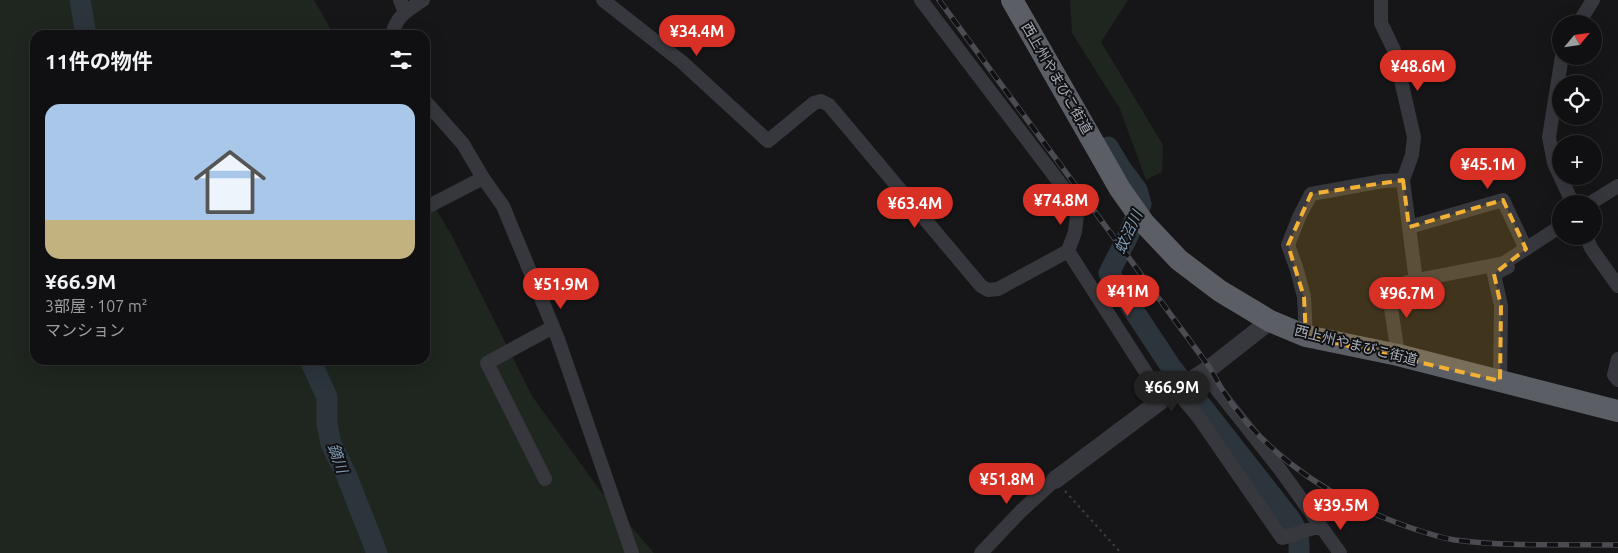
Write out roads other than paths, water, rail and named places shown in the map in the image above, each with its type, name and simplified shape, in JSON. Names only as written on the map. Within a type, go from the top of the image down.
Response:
[{"type":"highway","name":"西上州やまびこ街道","points":[[1012,0],[1120,189],[1144,223],[1186,265],[1220,291],[1270,321],[1306,336],[1398,355],[1618,411]]},
{"type":"street","points":[[394,30],[403,6],[423,0]]},
{"type":"street","points":[[603,0],[682,62],[768,141],[814,103],[821,101],[829,105],[856,134],[981,286],[988,290],[998,289],[1068,251],[1075,232],[1078,207],[922,0]]},
{"type":"street","points":[[1381,0],[1381,23],[1394,50],[1414,137],[1412,155],[1403,180],[1416,281]]},
{"type":"street","points":[[1584,15],[1593,0]]},
{"type":"street","points":[[1561,65],[1549,137],[1554,163],[1570,195]]},
{"type":"street","points":[[430,110],[463,144],[483,178],[503,206],[552,327],[632,553]]},
{"type":"street","points":[[430,205],[483,178]]},
{"type":"street","points":[[1306,336],[1304,297],[1288,245],[1311,194],[1383,181],[1403,180]]},
{"type":"street","points":[[1602,196],[1618,186]]},
{"type":"street","points":[[1409,227],[1503,200],[1526,249]]},
{"type":"street","points":[[1398,355],[1389,294],[1407,282],[1504,263],[1552,232]]},
{"type":"street","points":[[1590,245],[1618,286]]},
{"type":"street","points":[[1068,251],[1170,395],[1199,418],[1282,538],[1315,528]]},
{"type":"street","points":[[1500,380],[1501,306],[1494,274],[1508,267],[1507,261]]},
{"type":"street","points":[[981,553],[1021,511],[1056,480],[1270,321]]},
{"type":"street","points":[[545,479],[487,363],[552,327]]},
{"type":"street","points":[[1618,359],[1614,375],[1618,380]]},
{"type":"street","points":[[1203,372],[1278,468],[1315,528],[1340,553]]},
{"type":"waterway","name":"鏑川","points":[[80,0],[85,30]]},
{"type":"waterway","name":"蚊沼川","points":[[1108,147],[1137,190],[1141,204],[1128,236],[1109,273],[1171,367],[1291,520],[1298,536],[1299,553]]},
{"type":"waterway","name":"鏑川","points":[[312,365],[327,397],[327,424],[331,444],[346,474],[377,553]]},
{"type":"railway","points":[[939,0],[1210,368],[1226,395],[1266,443],[1290,463],[1316,482],[1371,512],[1400,524],[1441,537],[1495,544],[1618,545]]}]
